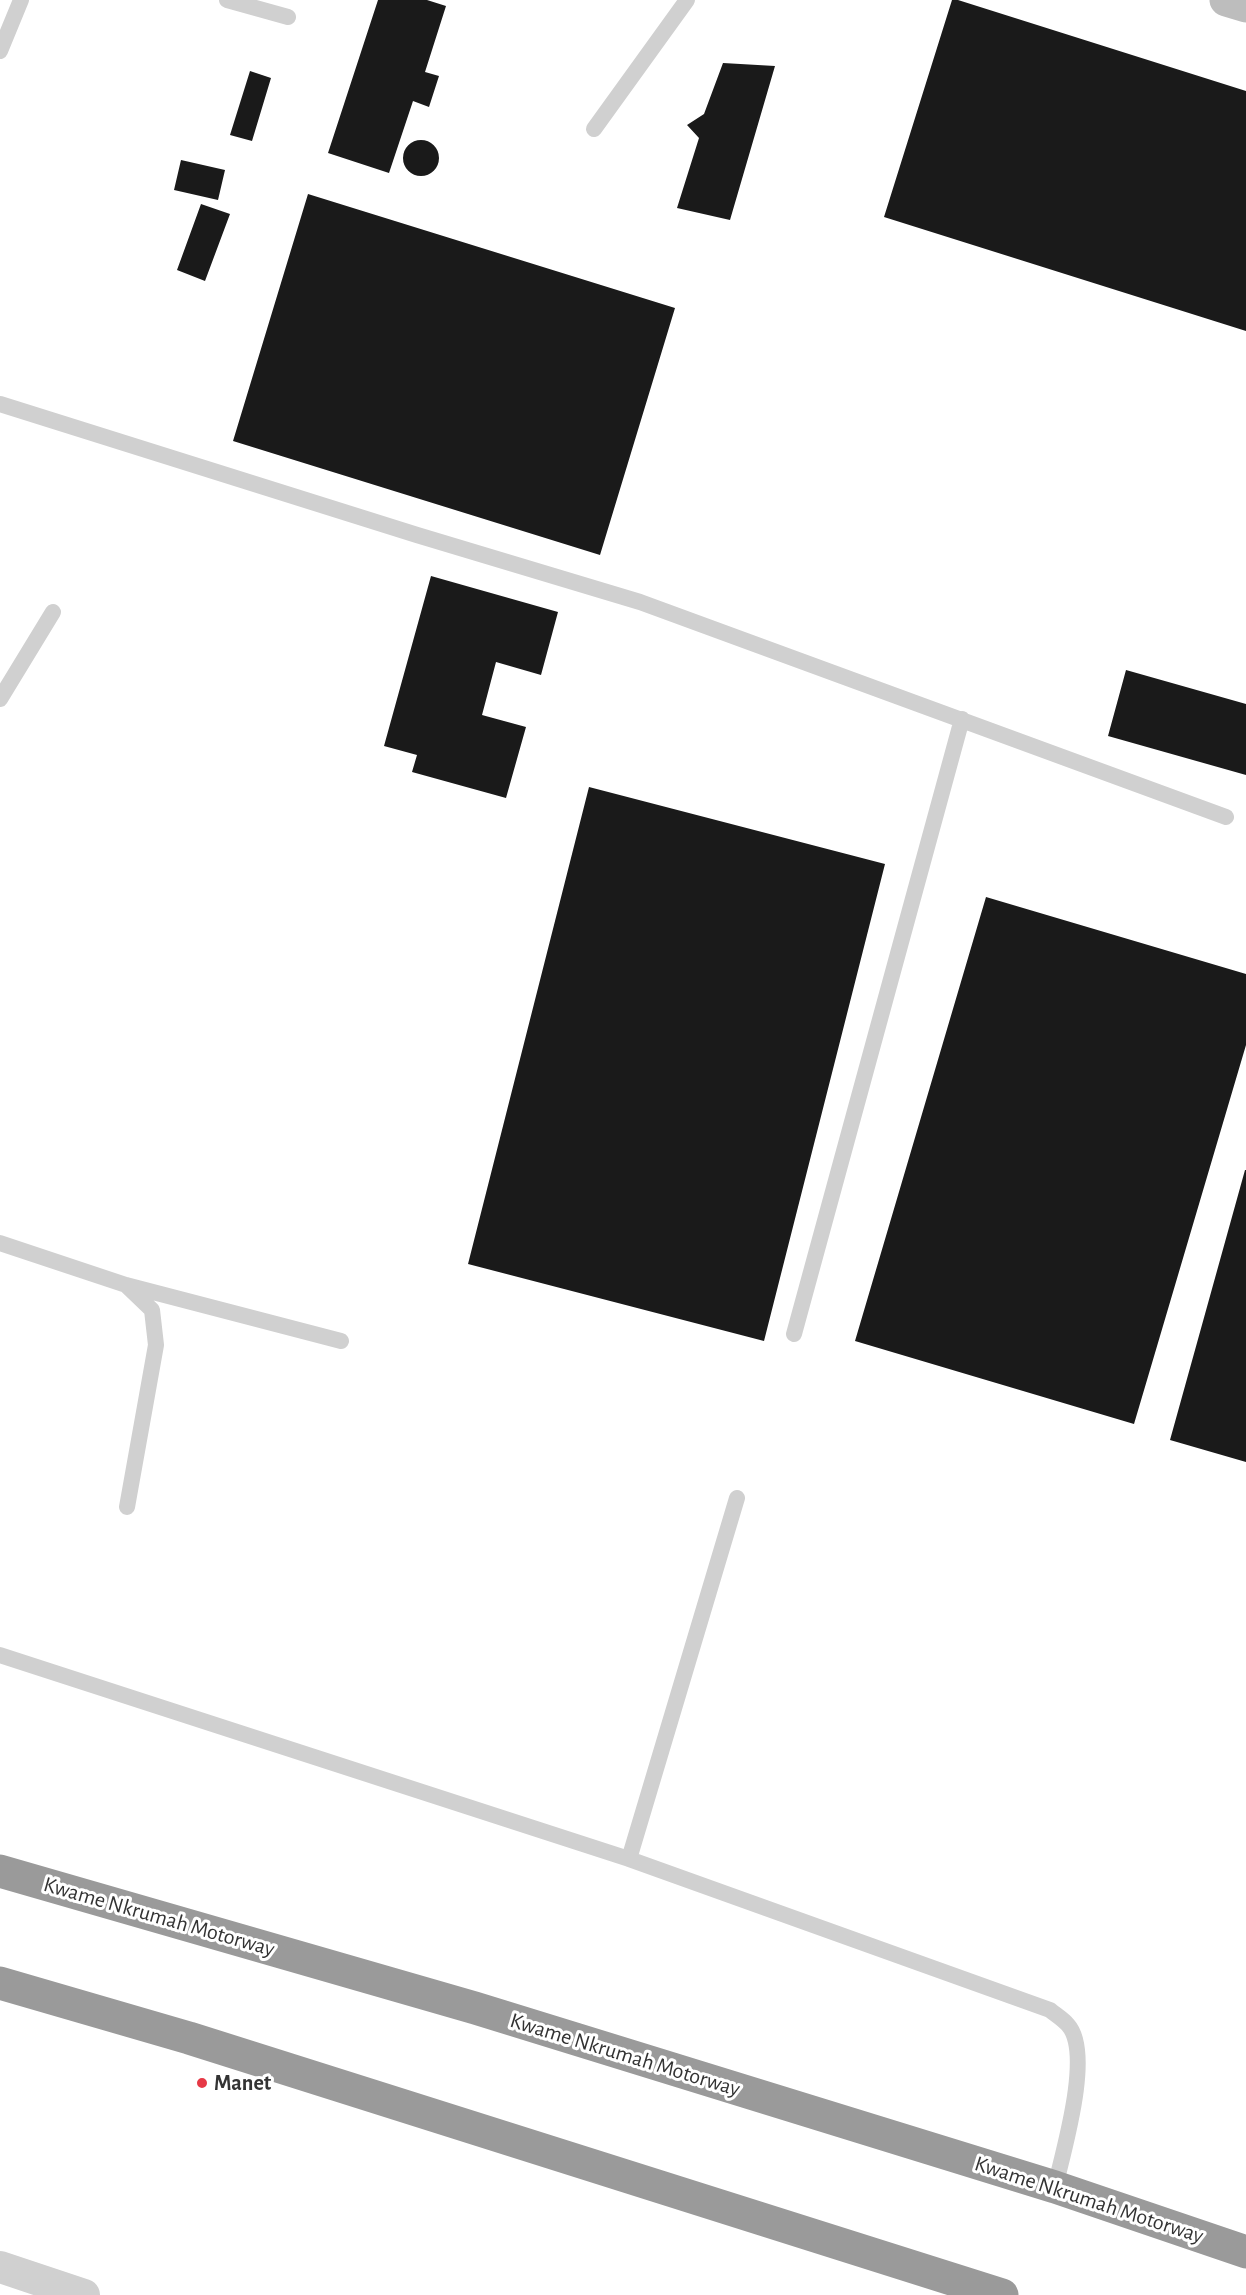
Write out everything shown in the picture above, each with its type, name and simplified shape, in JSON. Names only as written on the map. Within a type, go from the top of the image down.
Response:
[{"type":"highway","name":"Kwame Nkrumah Motorway","points":[[0,1871],[475,2008],[1055,2187],[1246,2252]]},
{"type":"highway","points":[[0,1983],[189,2038],[1002,2295]]},
{"type":"street","points":[[0,2267],[84,2295]]},
{"type":"lane","points":[[0,51],[21,0]]},
{"type":"lane","points":[[227,0],[288,18]]},
{"type":"lane","points":[[594,129],[687,0]]},
{"type":"lane","points":[[0,404],[417,535],[640,602],[1226,817]]},
{"type":"lane","points":[[0,699],[53,612]]},
{"type":"lane","points":[[794,1334],[962,719]]},
{"type":"lane","points":[[0,1243],[126,1285],[341,1341]]},
{"type":"lane","points":[[126,1285],[152,1310],[156,1345],[127,1507]]},
{"type":"lane","points":[[629,1859],[737,1498]]},
{"type":"lane","points":[[0,1655],[629,1859],[1050,2010],[1069,2026],[1077,2047],[1077,2090],[1055,2187]]},
{"type":"building","points":[[378,0],[427,0],[446,6],[425,72],[439,76],[429,107],[413,101],[389,173],[328,153]]},
{"type":"building","points":[[952,0],[1246,91],[1246,331],[884,217]]},
{"type":"building","points":[[723,63],[775,66],[730,220],[677,208],[699,138],[687,125],[704,114]]},
{"type":"building","points":[[250,71],[271,78],[252,141],[230,135]]},
{"type":"building","points":[[421,140],[434,145],[439,158],[434,171],[421,176],[408,171],[403,158],[408,145]]},
{"type":"building","points":[[181,160],[225,170],[218,200],[174,190]]},
{"type":"building","points":[[308,194],[675,308],[600,555],[233,441]]},
{"type":"building","points":[[201,204],[230,214],[205,281],[177,270]]},
{"type":"building","points":[[431,576],[558,612],[541,675],[496,662],[482,715],[526,727],[506,798],[412,772],[417,755],[384,746]]},
{"type":"building","points":[[1126,670],[1246,704],[1246,775],[1108,736]]},
{"type":"building","points":[[589,787],[885,864],[764,1341],[468,1264]]},
{"type":"building","points":[[986,897],[1246,974],[1246,1045],[1134,1424],[855,1341]]},
{"type":"building","points":[[1246,1170],[1246,1462],[1170,1440]]},
{"type":"place","name":"Manet","points":[[202,2083]]}]
